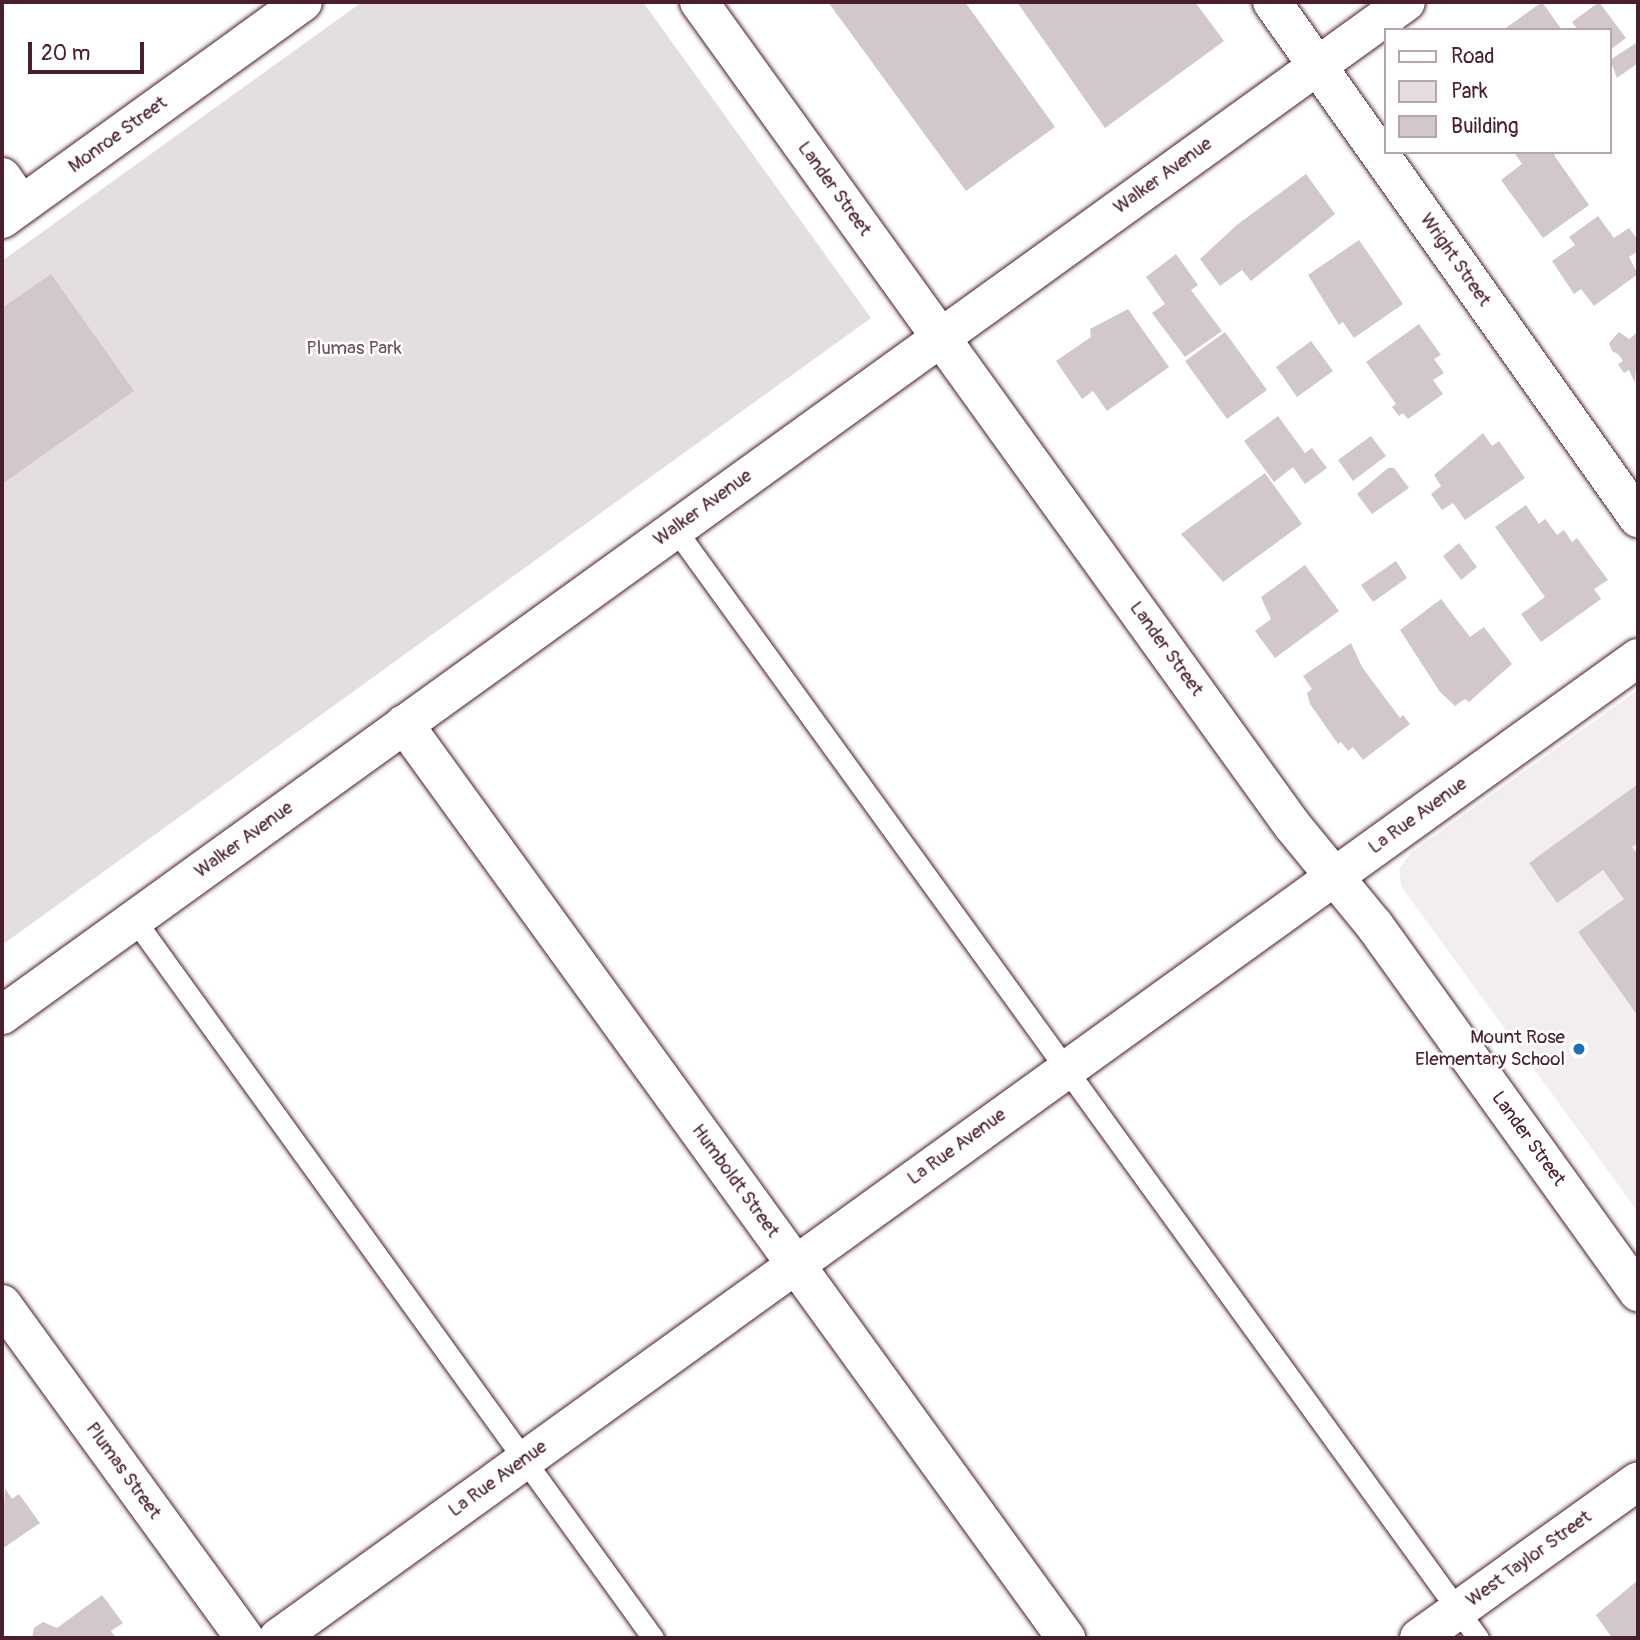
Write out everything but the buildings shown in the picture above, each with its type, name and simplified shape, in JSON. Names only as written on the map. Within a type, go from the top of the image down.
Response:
[{"type":"street","name":"Lander Street","points":[[699,2],[1284,814],[1376,926],[1638,1292]]},
{"type":"street","name":"Wright Street","points":[[1272,2],[1638,518]]},
{"type":"street","name":"Walker Avenue","points":[[2,1015],[1406,2]]},
{"type":"street","name":"Monroe Street","points":[[8,200],[298,3]]},
{"type":"street","name":"La Rue Avenue","points":[[278,1638],[1638,658]]},
{"type":"street","name":"Humboldt Street","points":[[404,724],[1066,1638]]},
{"type":"street","name":"Plumas Street","points":[[2,1304],[245,1638]]},
{"type":"street","name":"West Taylor Street","points":[[1419,1638],[1468,1624],[1638,1481]]},
{"type":"lane","points":[[675,529],[1468,1624]]},
{"type":"lane","points":[[134,919],[653,1638]]},
{"type":"shaded area","name":"Mount Rose Elementary School","points":[[1638,690],[1638,1212],[1401,886],[1399,869],[1412,852]]},
{"type":"green space","name":"Plumas Park","points":[[362,2],[643,2],[871,318],[2,945],[2,261]]},
{"type":"place","name":"Mount Rose Elementary School","points":[[1579,1049]]}]
